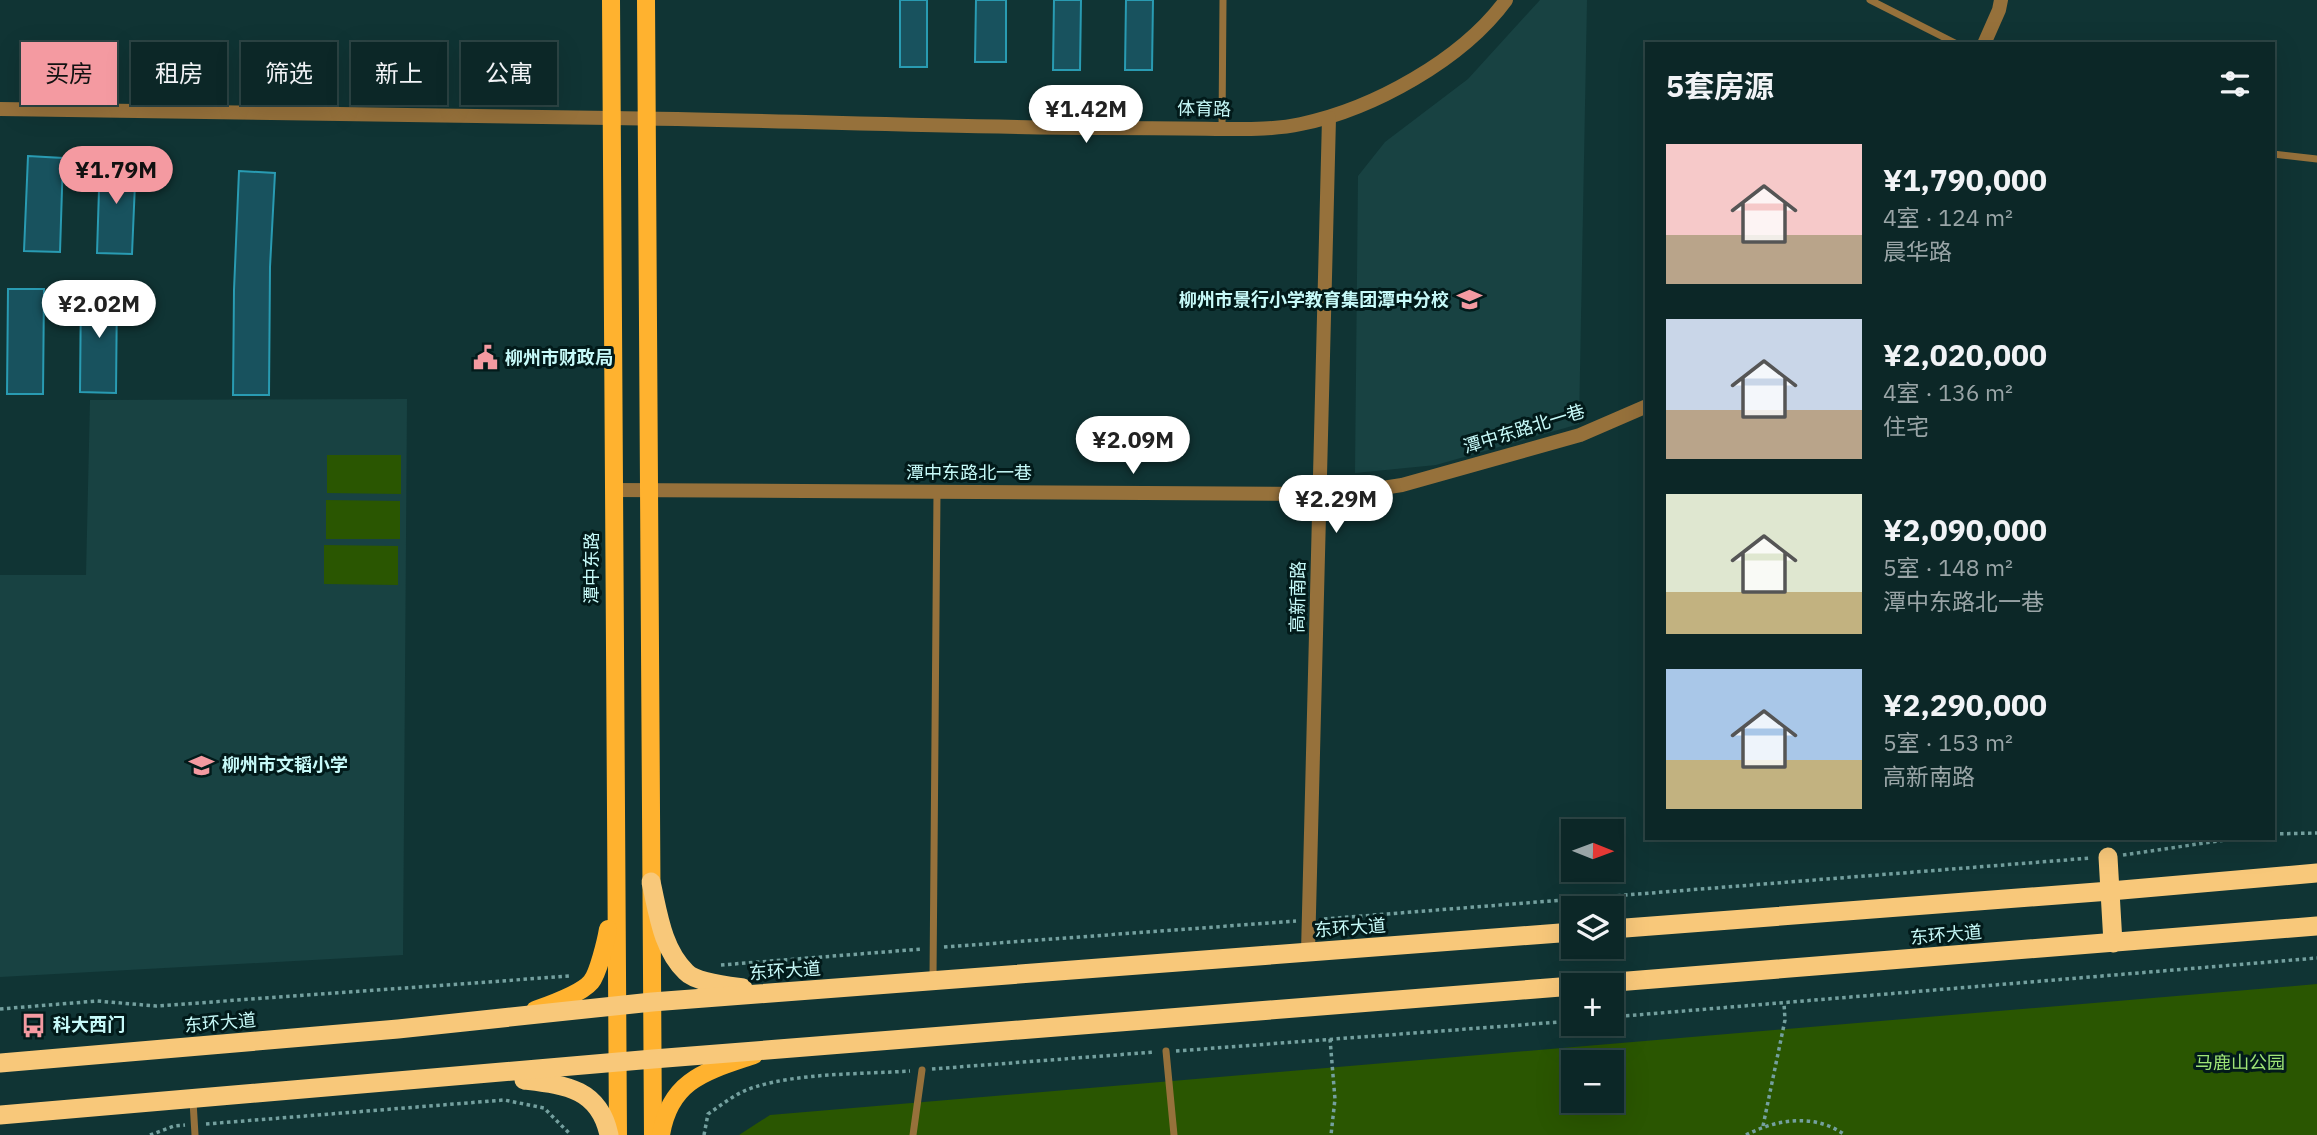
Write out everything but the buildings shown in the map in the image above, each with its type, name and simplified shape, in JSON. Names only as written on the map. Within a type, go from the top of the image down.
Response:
[{"type":"highway","points":[[2108,857],[2113,943]]},
{"type":"highway","name":"东环大道","points":[[1624,928],[2317,873]]},
{"type":"highway","points":[[651,881],[665,941],[687,974],[723,986],[782,992]]},
{"type":"highway","name":"东环大道","points":[[1624,981],[2317,926]]},
{"type":"highway","name":"东环大道","points":[[0,1063],[652,1002],[1561,933]]},
{"type":"highway","name":"东环大道","points":[[0,1115],[774,1049],[1561,986]]},
{"type":"highway","points":[[485,1075],[561,1084],[587,1094],[606,1121],[609,1135]]},
{"type":"main road","name":"潭中东路","points":[[611,0],[614,887],[618,1135]]},
{"type":"main road","points":[[646,0],[653,1135]]},
{"type":"main road","points":[[514,1017],[561,1001],[591,982],[605,945],[614,887]]},
{"type":"main road","points":[[661,1135],[663,1119],[678,1091],[705,1071],[774,1049]]},
{"type":"street","name":"体育路","points":[[0,109],[1255,129],[1298,125],[1329,118],[1377,98],[1429,69],[1466,41],[1506,0]]},
{"type":"street","points":[[1985,42],[2001,0]]},
{"type":"street","name":"高新南路","points":[[1308,951],[1329,118]]},
{"type":"street","name":"潭中东路北一巷","points":[[613,490],[1320,494],[1363,491],[1402,485],[1580,435],[1645,407]]},
{"type":"lane","points":[[1222,129],[1223,0]]},
{"type":"lane","points":[[1870,0],[1953,42]]},
{"type":"lane","points":[[2275,155],[2317,159]]},
{"type":"lane","points":[[933,981],[937,492]]},
{"type":"lane","points":[[1166,1051],[1174,1135]]},
{"type":"lane","points":[[913,1135],[922,1070]]},
{"type":"lane","points":[[193,1100],[195,1135]]},
{"type":"path","points":[[2275,834],[2317,832]]},
{"type":"path","points":[[718,965],[2108,857],[2225,840]]},
{"type":"path","points":[[1624,1016],[2317,958]]},
{"type":"path","points":[[0,1009],[97,1001],[156,1006],[574,975]]},
{"type":"path","points":[[1763,1126],[1784,1020],[1784,1003]]},
{"type":"path","points":[[704,1135],[708,1114],[730,1098],[752,1087],[774,1082],[1561,1022]]},
{"type":"path","points":[[1330,1039],[1335,1099],[1332,1134]]},
{"type":"path","points":[[150,1135],[174,1126],[194,1124],[504,1100],[544,1108],[571,1135]]},
{"type":"path","points":[[1746,1135],[1763,1126],[1791,1119],[1833,1126],[1845,1135]]},
{"type":"shaded area","name":"柳州市景行小学教育集团潭中分校","points":[[1540,0],[1587,0],[1579,424],[1436,465],[1355,473],[1358,176],[1385,142],[1468,79]]},
{"type":"shaded area","name":"柳州市文韬小学","points":[[407,399],[403,955],[0,977],[0,575],[86,575],[90,400]]},
{"type":"green space","points":[[327,455],[401,455],[401,494],[327,493]]},
{"type":"green space","points":[[326,500],[400,501],[400,539],[326,539]]},
{"type":"green space","points":[[324,545],[398,546],[398,585],[324,584]]},
{"type":"green space","name":"马鹿山公园","points":[[2317,984],[2317,1135],[739,1135],[770,1115]]},
{"type":"place","name":"柳州市景行小学教育集团潭中分校","points":[[1469,300]]},
{"type":"place","name":"柳州市财政局","points":[[485,358]]},
{"type":"place","name":"柳州市文韬小学","points":[[202,765]]},
{"type":"place","name":"科大西门","points":[[33,1025]]}]
